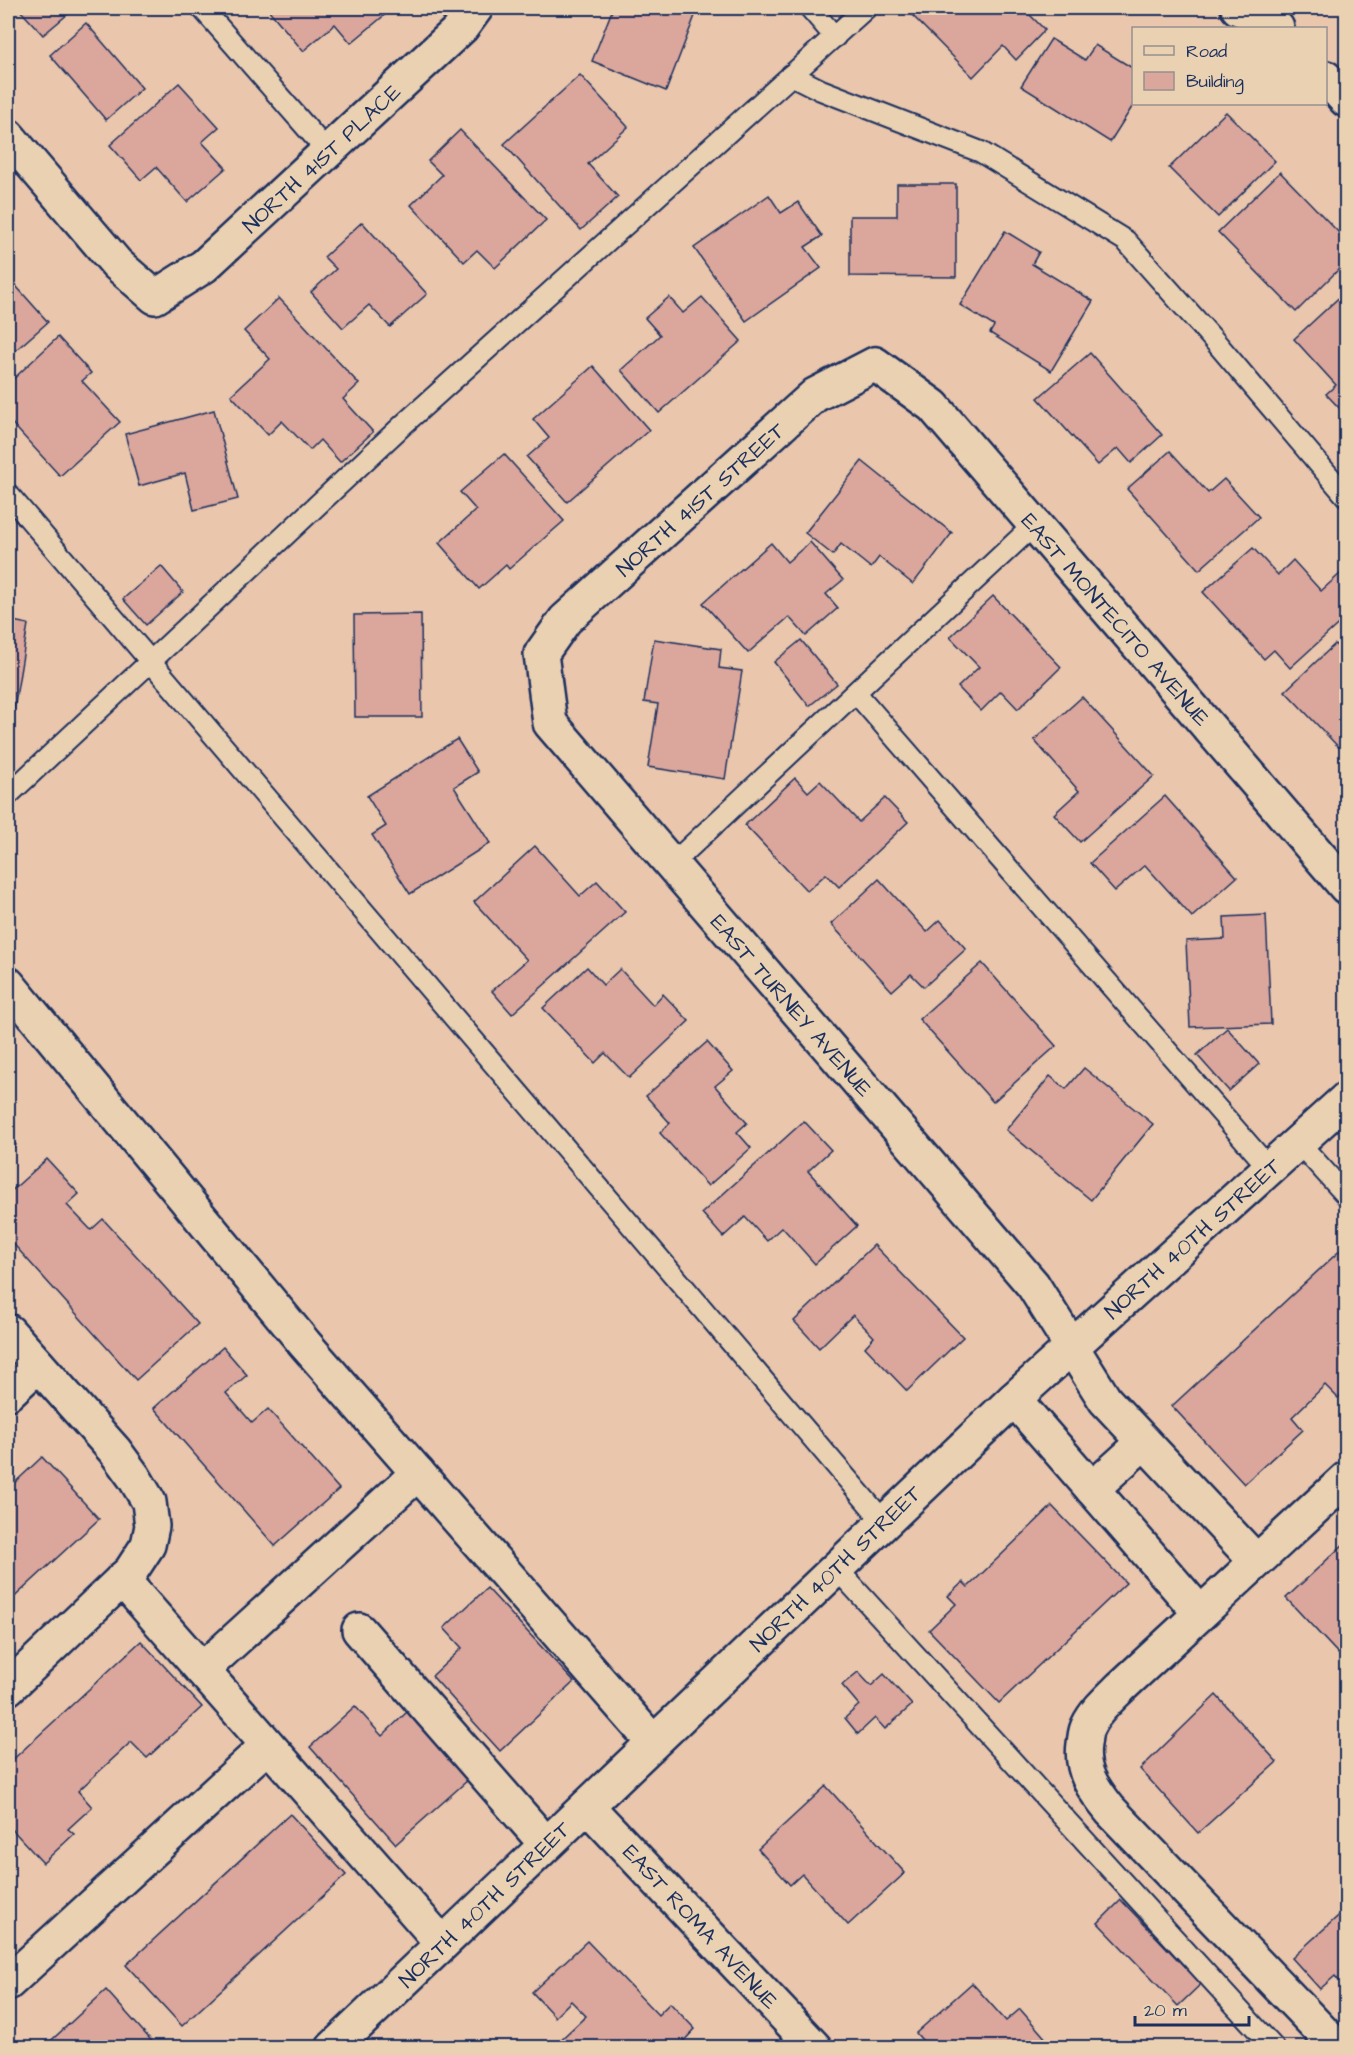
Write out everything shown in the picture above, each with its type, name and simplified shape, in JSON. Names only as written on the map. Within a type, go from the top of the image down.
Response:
[{"type":"street","name":"NORTH 41ST PLACE","points":[[8,136],[117,264],[155,297],[204,266],[462,27],[476,8]]},
{"type":"street","points":[[1238,8],[1270,21],[1276,27]]},
{"type":"street","points":[[1327,79],[1347,100]]},
{"type":"street","name":"EAST MONTECITO AVENUE","points":[[875,364],[933,406],[1347,887]]},
{"type":"street","name":"NORTH 41ST STREET","points":[[541,654],[565,620],[815,395],[875,364]]},
{"type":"street","name":"EAST TURNEY AVENUE","points":[[541,654],[550,723],[1033,1285],[1105,1400],[1256,1561]]},
{"type":"street","points":[[8,984],[305,1344],[653,1742]]},
{"type":"street","name":"NORTH 40TH STREET","points":[[345,2044],[442,1943],[1014,1399],[1347,1099]]},
{"type":"street","points":[[8,1332],[115,1451],[149,1502],[152,1526],[148,1545],[131,1571],[8,1688]]},
{"type":"street","points":[[8,1393],[38,1365]]},
{"type":"street","points":[[1014,1399],[1200,1613]]},
{"type":"street","points":[[1092,1490],[1144,1442]]},
{"type":"street","points":[[202,1670],[418,1473]]},
{"type":"street","points":[[1338,2048],[1110,1810],[1092,1786],[1086,1772],[1083,1754],[1087,1727],[1096,1713],[1200,1613],[1347,1479]]},
{"type":"street","points":[[122,1579],[442,1943]]},
{"type":"street","points":[[359,1630],[546,1844]]},
{"type":"street","points":[[8,1983],[267,1746]]},
{"type":"street","name":"EAST ROMA AVENUE","points":[[587,1806],[815,2048]]},
{"type":"lane","points":[[202,8],[327,151]]},
{"type":"lane","points":[[810,8],[835,37]]},
{"type":"lane","points":[[8,795],[405,424],[866,8]]},
{"type":"lane","points":[[791,75],[821,90],[981,152],[1126,241],[1347,496]]},
{"type":"lane","points":[[8,494],[884,1522]]},
{"type":"lane","points":[[671,865],[1035,524]]},
{"type":"lane","points":[[855,693],[1269,1168]]},
{"type":"lane","points":[[1298,1142],[1347,1196]]},
{"type":"lane","points":[[836,1568],[1274,2048]]},
{"type":"building","points":[[18,8],[75,8],[43,35]]},
{"type":"building","points":[[267,8],[393,8],[351,43],[335,24],[303,51]]},
{"type":"building","points":[[613,8],[698,8],[666,91],[592,61]]},
{"type":"building","points":[[917,8],[1023,8],[1045,30],[1016,60],[1003,46],[973,77],[911,14]]},
{"type":"building","points":[[86,23],[142,88],[106,120],[50,55]]},
{"type":"building","points":[[1051,39],[1085,60],[1095,45],[1132,68],[1133,105],[1110,142],[1021,86]]},
{"type":"building","points":[[580,75],[628,127],[588,164],[618,197],[581,230],[504,144]]},
{"type":"building","points":[[179,83],[219,127],[202,142],[226,168],[187,202],[156,167],[141,180],[110,145]]},
{"type":"building","points":[[1226,112],[1275,161],[1218,217],[1169,168]]},
{"type":"building","points":[[460,130],[546,220],[495,268],[477,250],[464,262],[411,205],[442,175],[428,161]]},
{"type":"building","points":[[1280,172],[1346,240],[1346,262],[1296,312],[1218,232]]},
{"type":"building","points":[[897,184],[956,184],[956,277],[850,276],[850,216],[897,216]]},
{"type":"building","points":[[769,195],[781,213],[798,202],[822,236],[805,247],[821,268],[746,321],[694,248]]},
{"type":"building","points":[[362,222],[427,294],[390,327],[369,305],[343,328],[311,292],[336,269],[324,257]]},
{"type":"building","points":[[1005,231],[1039,252],[1032,264],[1093,301],[1051,371],[990,333],[994,326],[960,305]]},
{"type":"building","points":[[8,277],[48,322],[8,357]]},
{"type":"building","points":[[1346,291],[1346,415],[1326,394],[1336,385],[1294,339]]},
{"type":"building","points":[[669,297],[683,313],[702,297],[741,341],[659,413],[621,370],[660,335],[645,318]]},
{"type":"building","points":[[279,298],[359,384],[343,399],[373,432],[340,462],[320,440],[310,450],[282,421],[268,435],[231,395],[270,359],[244,331]]},
{"type":"building","points":[[58,337],[91,373],[82,381],[120,422],[60,476],[8,419],[8,384]]},
{"type":"building","points":[[1090,353],[1162,435],[1131,463],[1118,448],[1098,465],[1038,398]]},
{"type":"building","points":[[593,366],[649,430],[567,502],[527,457],[549,438],[533,419]]},
{"type":"building","points":[[214,410],[238,499],[194,510],[185,473],[139,486],[125,434]]},
{"type":"building","points":[[1170,451],[1208,493],[1224,479],[1259,517],[1199,570],[1127,489]]},
{"type":"building","points":[[504,454],[564,521],[509,569],[506,565],[479,589],[439,543],[476,510],[460,492]]},
{"type":"building","points":[[862,461],[952,533],[913,584],[879,557],[871,568],[841,544],[833,555],[805,533]]},
{"type":"building","points":[[810,542],[843,580],[826,594],[838,608],[806,636],[789,617],[748,653],[703,603],[771,543],[787,562]]},
{"type":"building","points":[[1253,548],[1278,575],[1293,560],[1321,591],[1341,573],[1346,579],[1346,617],[1290,668],[1274,650],[1264,659],[1203,592]]},
{"type":"building","points":[[161,566],[183,592],[146,625],[123,599]]},
{"type":"building","points":[[993,596],[1061,667],[1018,709],[1001,691],[981,711],[958,687],[979,667],[950,637]]},
{"type":"building","points":[[421,614],[422,717],[355,717],[354,615]]},
{"type":"building","points":[[8,620],[28,624],[12,722],[8,722]]},
{"type":"building","points":[[654,639],[721,649],[719,668],[742,671],[725,779],[648,767],[658,704],[644,702]]},
{"type":"building","points":[[801,640],[837,684],[809,706],[774,662]]},
{"type":"building","points":[[1335,644],[1346,656],[1346,755],[1285,691]]},
{"type":"building","points":[[1082,697],[1154,776],[1080,842],[1054,814],[1079,791],[1034,740]]},
{"type":"building","points":[[457,739],[478,772],[454,787],[490,843],[410,894],[372,835],[386,826],[367,796]]},
{"type":"building","points":[[795,778],[808,792],[820,781],[859,822],[885,798],[908,822],[839,887],[826,874],[807,891],[745,825]]},
{"type":"building","points":[[1165,796],[1237,877],[1192,917],[1145,865],[1115,891],[1090,863]]},
{"type":"building","points":[[535,846],[580,896],[597,881],[625,912],[512,1014],[492,991],[527,960],[474,902]]},
{"type":"building","points":[[879,879],[927,932],[940,920],[966,949],[924,987],[911,974],[892,991],[831,924]]},
{"type":"building","points":[[1266,915],[1271,1024],[1190,1027],[1186,941],[1225,939],[1224,917]]},
{"type":"building","points":[[982,963],[1056,1046],[993,1102],[919,1019]]},
{"type":"building","points":[[587,967],[603,985],[620,969],[653,1005],[663,994],[689,1021],[629,1078],[605,1053],[595,1063],[543,1008]]},
{"type":"building","points":[[1227,1028],[1259,1064],[1229,1091],[1197,1055]]},
{"type":"building","points":[[707,1042],[733,1071],[715,1086],[747,1123],[737,1132],[751,1148],[708,1186],[660,1133],[670,1123],[646,1096]]},
{"type":"building","points":[[1084,1068],[1153,1124],[1091,1200],[1006,1130],[1050,1076],[1066,1089]]},
{"type":"building","points":[[804,1121],[831,1150],[808,1171],[857,1226],[815,1264],[782,1227],[767,1241],[745,1217],[723,1237],[702,1213]]},
{"type":"building","points":[[8,1135],[16,1145],[8,1153]]},
{"type":"building","points":[[47,1159],[79,1194],[67,1205],[91,1230],[103,1219],[198,1324],[136,1380],[8,1238],[8,1194]]},
{"type":"building","points":[[874,1245],[963,1337],[907,1391],[865,1347],[874,1337],[853,1315],[819,1348],[794,1321]]},
{"type":"building","points":[[1346,1245],[1346,1390],[1338,1398],[1325,1385],[1292,1417],[1303,1430],[1244,1484],[1172,1406]]},
{"type":"building","points":[[223,1347],[247,1375],[226,1393],[252,1423],[268,1409],[339,1489],[275,1546],[154,1408]]},
{"type":"building","points":[[42,1457],[99,1519],[8,1603],[8,1489]]},
{"type":"building","points":[[1052,1506],[1126,1583],[999,1703],[929,1630],[956,1604],[948,1596],[963,1582],[968,1587]]},
{"type":"building","points":[[1346,1542],[1346,1662],[1286,1598]]},
{"type":"building","points":[[487,1588],[574,1682],[500,1751],[432,1676],[462,1648],[444,1628]]},
{"type":"building","points":[[141,1641],[202,1707],[147,1758],[131,1742],[78,1791],[92,1807],[68,1829],[74,1834],[43,1863],[8,1825],[8,1764]]},
{"type":"building","points":[[858,1672],[871,1686],[884,1674],[912,1705],[885,1729],[875,1718],[858,1734],[845,1718],[859,1705],[842,1685]]},
{"type":"building","points":[[1216,1695],[1277,1762],[1198,1833],[1140,1769]]},
{"type":"building","points":[[355,1706],[382,1736],[407,1712],[468,1780],[396,1844],[310,1747]]},
{"type":"building","points":[[826,1786],[905,1873],[848,1925],[802,1874],[790,1885],[758,1849]]},
{"type":"building","points":[[290,1814],[346,1875],[182,2026],[126,1965]]},
{"type":"building","points":[[1121,1900],[1201,1984],[1178,2006],[1098,1923]]},
{"type":"building","points":[[1346,1909],[1346,1989],[1335,1976],[1320,1989],[1292,1958]]},
{"type":"building","points":[[587,1941],[658,2015],[670,2003],[695,2029],[677,2048],[557,2048],[555,2045],[586,2016],[571,2001],[555,2017],[532,1992]]},
{"type":"building","points":[[972,1983],[1006,2021],[1020,2009],[1054,2048],[929,2048],[916,2033]]},
{"type":"building","points":[[106,1990],[158,2048],[43,2048]]}]
